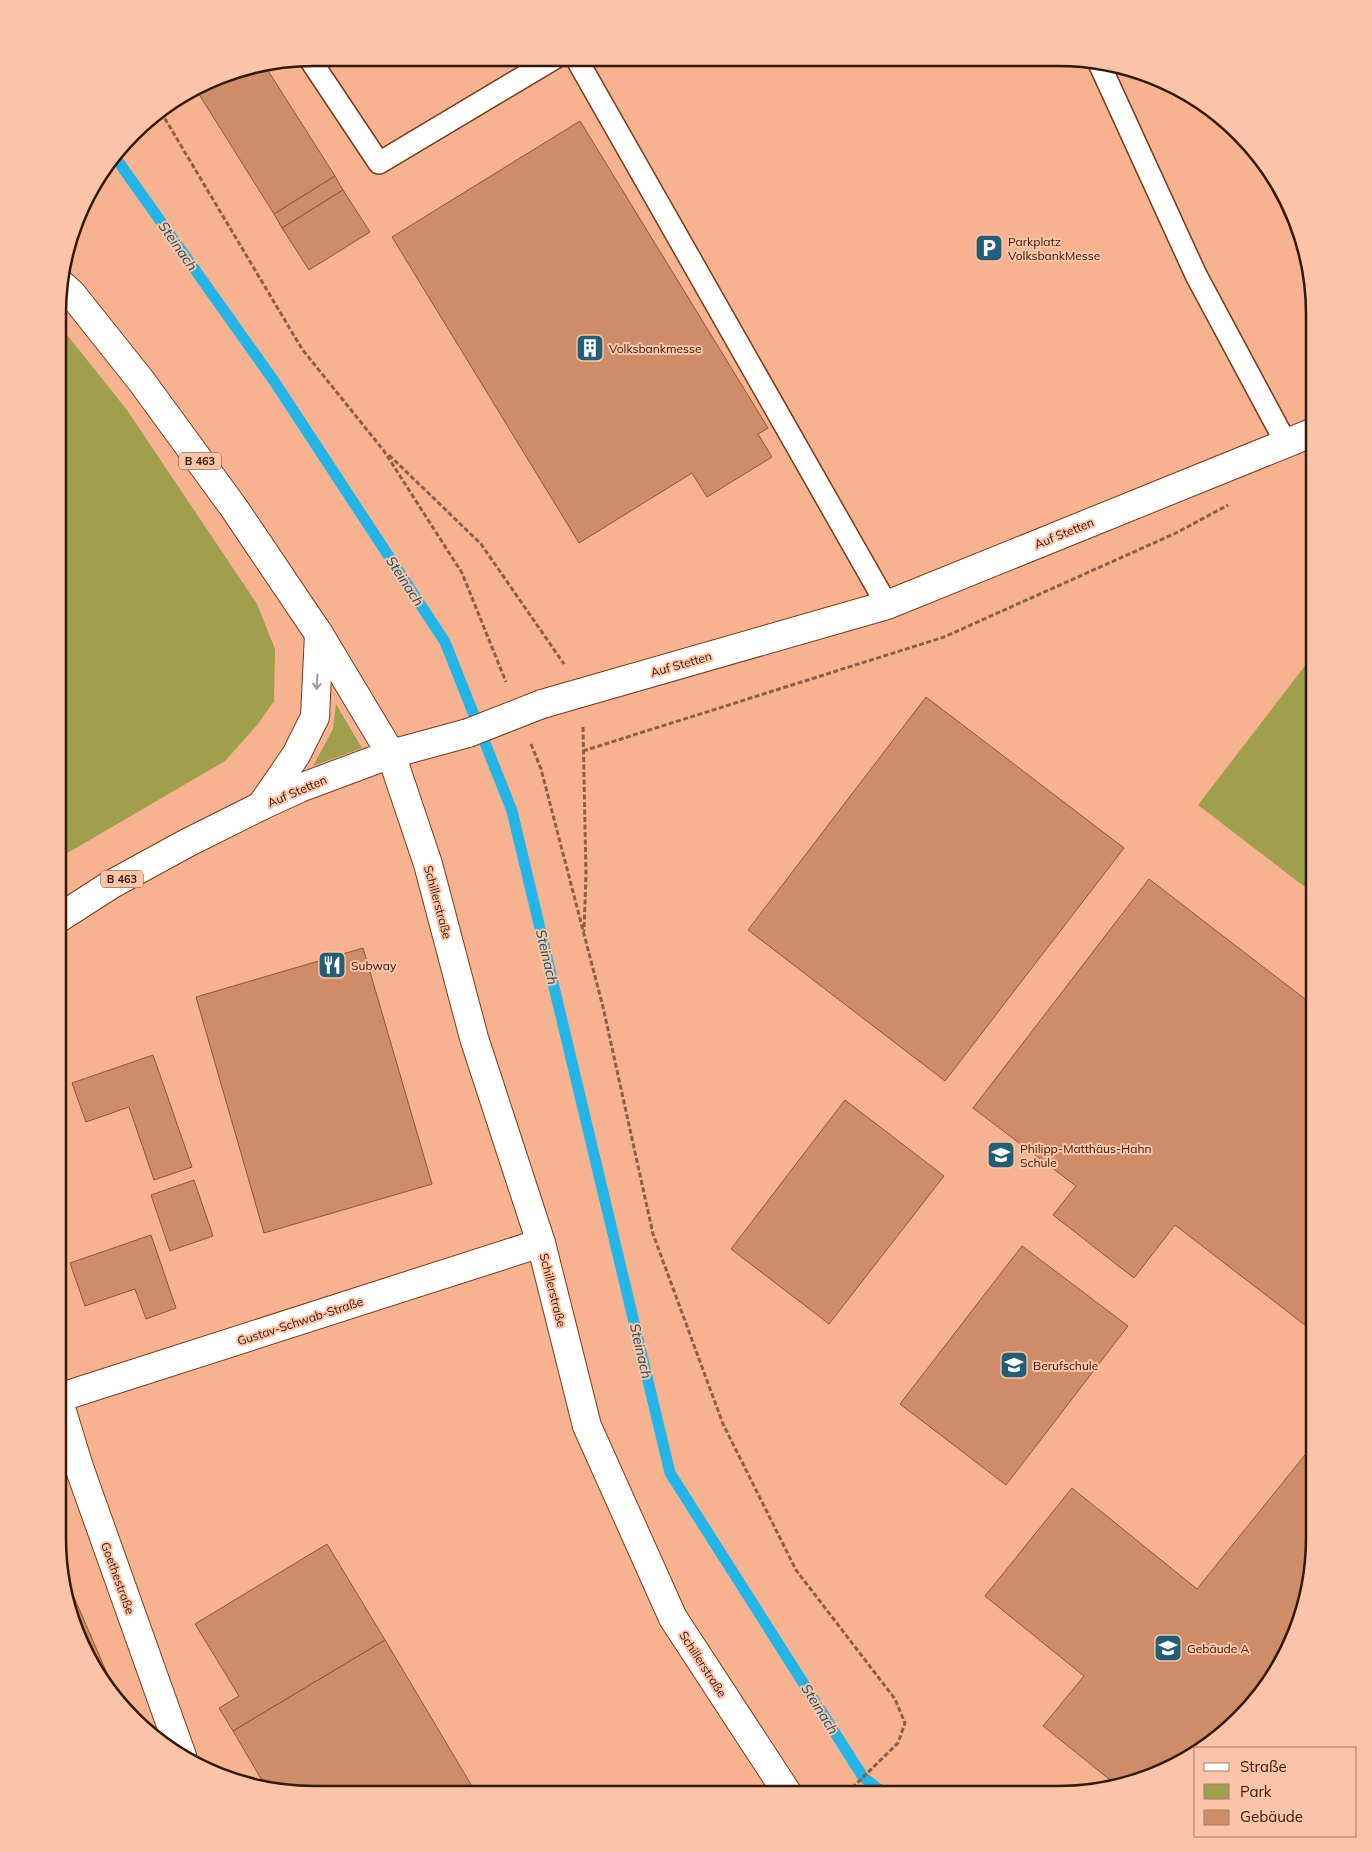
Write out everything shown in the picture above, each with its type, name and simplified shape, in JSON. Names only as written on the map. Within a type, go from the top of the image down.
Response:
[{"type":"street","name":"B 463","points":[[68,290],[142,382],[234,508],[319,634],[391,754]]},
{"type":"street","name":"Auf Stetten","points":[[66,914],[112,884],[187,843],[300,788],[391,754],[468,733],[542,704],[887,605],[1306,435]]},
{"type":"street","name":"B 463","points":[[261,806],[296,754],[315,717],[319,634]]},
{"type":"street","name":"Schillerstraße","points":[[391,754],[428,864],[474,1038],[541,1243],[587,1426],[673,1618],[783,1786]]},
{"type":"street","name":"Gustav-Schwab-Straße","points":[[66,1395],[541,1243]]},
{"type":"street","name":"Goethestraße","points":[[66,1424],[79,1467],[178,1745]]},
{"type":"lane","points":[[314,66],[379,163],[542,66]]},
{"type":"lane","points":[[581,66],[887,605]]},
{"type":"lane","points":[[1102,70],[1196,275],[1286,443]]},
{"type":"path","points":[[164,117],[302,349],[384,451],[462,573],[509,689]]},
{"type":"path","points":[[384,451],[481,544],[582,692],[586,875],[584,936]]},
{"type":"path","points":[[583,751],[944,637],[1176,533],[1234,502]]},
{"type":"path","points":[[530,742],[541,769],[603,1007],[653,1234],[722,1424],[796,1570],[895,1699],[905,1723],[898,1742],[854,1786]]},
{"type":"green space","points":[[66,334],[127,410],[257,604],[275,649],[274,701],[258,724],[225,761],[66,854]]},
{"type":"green space","points":[[1306,664],[1306,888],[1198,805]]},
{"type":"green space","points":[[336,704],[362,748],[313,766],[333,729]]},
{"type":"building","points":[[268,71],[335,176],[274,214],[199,95],[234,79]]},
{"type":"building","name":"Volksbankmesse","points":[[580,121],[768,428],[758,434],[772,457],[707,497],[692,473],[579,543],[392,237]]},
{"type":"building","points":[[335,176],[343,190],[282,228],[274,214]]},
{"type":"building","points":[[343,190],[370,232],[309,270],[282,228]]},
{"type":"building","points":[[926,697],[1124,848],[945,1081],[748,930]]},
{"type":"building","points":[[1149,879],[1306,1000],[1306,1326],[1175,1225],[1134,1278],[1053,1215],[1076,1186],[973,1108]]},
{"type":"building","points":[[363,948],[432,1184],[264,1233],[196,997]]},
{"type":"building","points":[[153,1055],[192,1167],[154,1180],[129,1107],[86,1122],[72,1083]]},
{"type":"building","points":[[845,1100],[944,1176],[829,1324],[731,1249]]},
{"type":"building","points":[[194,1180],[213,1236],[170,1251],[151,1195]]},
{"type":"building","points":[[151,1235],[176,1308],[146,1319],[135,1289],[85,1306],[70,1263]]},
{"type":"building","name":"Berufschule","points":[[1022,1246],[1128,1326],[1006,1485],[900,1404]]},
{"type":"building","name":"Gebäude A","points":[[1305,1455],[1306,1538],[1304,1570],[1293,1618],[1273,1662],[1255,1689],[1209,1735],[1182,1753],[1153,1767],[1110,1780],[1043,1726],[1084,1676],[985,1596],[1072,1488],[1197,1589]]},
{"type":"building","points":[[327,1544],[385,1640],[233,1731],[219,1708],[239,1696],[195,1624]]},
{"type":"building","points":[[73,1596],[108,1677],[85,1633]]},
{"type":"building","points":[[385,1640],[472,1786],[314,1786],[266,1781],[262,1780],[233,1731]]},
{"type":"waterway","name":"Steinach","points":[[118,162],[274,381],[445,642],[512,811],[670,1473],[863,1777],[875,1786]]},
{"type":"place","name":"Parkplatz VolksbankMesse","points":[[989,248]]},
{"type":"place","name":"Volksbankmesse","points":[[590,348]]},
{"type":"place","name":"Subway","points":[[332,965]]},
{"type":"place","name":"Philipp-Matthäus-Hahn Schule","points":[[1001,1155]]},
{"type":"place","name":"Berufschule","points":[[1014,1365]]},
{"type":"place","name":"Gebäude A","points":[[1168,1648]]}]
